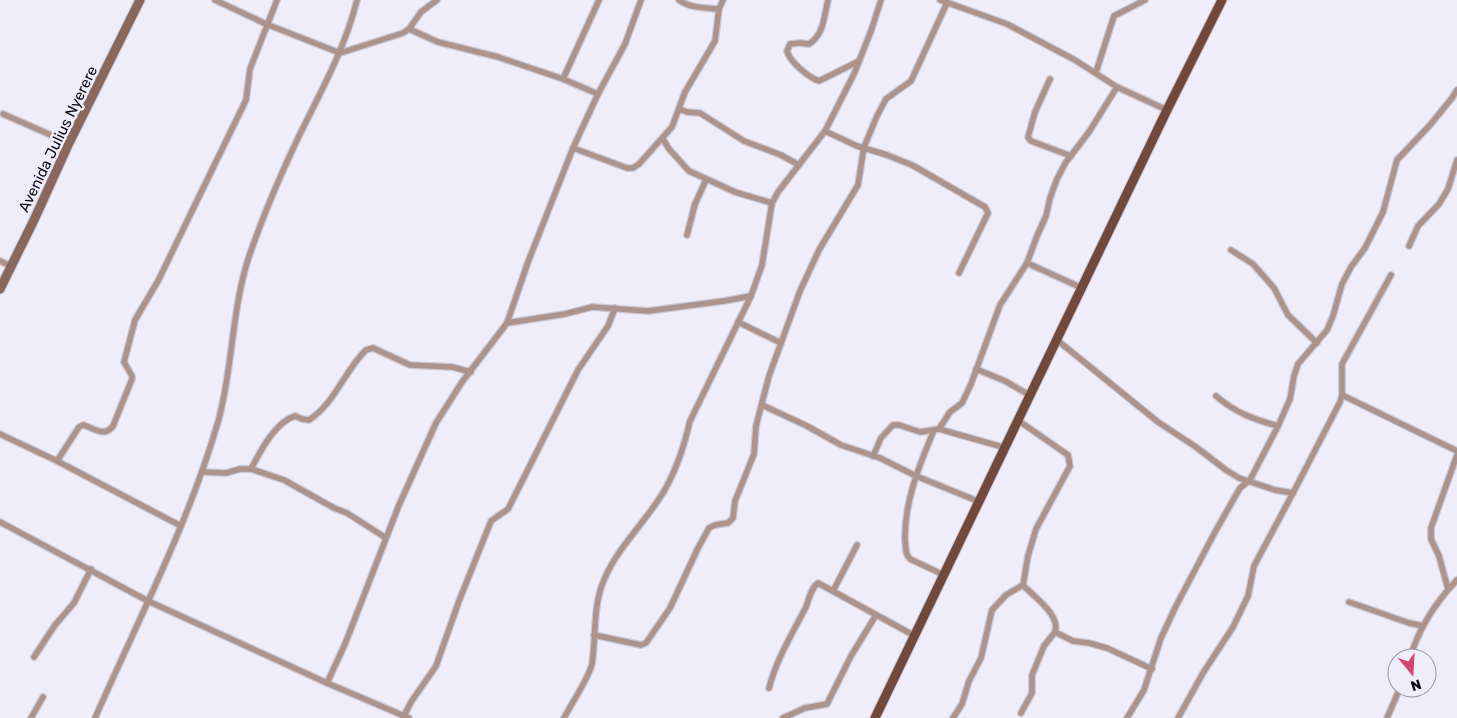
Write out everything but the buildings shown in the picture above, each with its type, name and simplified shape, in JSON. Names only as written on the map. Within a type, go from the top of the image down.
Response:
[{"type":"main road","points":[[875,718],[1167,110],[1222,0]]},
{"type":"street","name":"Avenida Julius Nyerere","points":[[0,289],[69,143],[140,0]]},
{"type":"street","points":[[215,0],[266,24],[340,53],[396,35],[408,29],[420,12],[437,0]]},
{"type":"street","points":[[57,460],[79,426],[83,425],[103,432],[108,431],[113,426],[132,379],[124,362],[135,320],[167,262],[178,236],[246,100],[250,69],[277,0]]},
{"type":"street","points":[[95,718],[181,526],[203,472],[228,380],[241,285],[251,250],[282,172],[340,53],[357,0]]},
{"type":"street","points":[[563,79],[599,0]]},
{"type":"street","points":[[328,683],[386,538],[436,423],[462,382],[507,323],[528,262],[573,148],[624,44],[641,0]]},
{"type":"street","points":[[679,0],[684,4],[697,7],[719,9]]},
{"type":"street","points":[[573,148],[627,168],[633,168],[663,139],[672,127],[685,92],[715,41],[719,9],[723,0]]},
{"type":"street","points":[[828,0],[822,28],[817,38],[809,44],[800,42],[790,44],[787,51],[788,55],[805,72],[819,81],[859,61]]},
{"type":"street","points":[[564,718],[592,666],[599,593],[602,584],[614,559],[660,498],[675,465],[690,422],[751,296],[762,265],[772,203],[778,192],[825,131],[859,61],[881,0]]},
{"type":"street","points":[[940,0],[947,3],[955,2],[1007,24],[1096,72],[1117,87],[1167,110]]},
{"type":"street","points":[[1096,72],[1114,16],[1129,10],[1145,0]]},
{"type":"street","points":[[594,635],[641,645],[646,643],[670,608],[709,528],[728,523],[733,518],[734,502],[754,454],[756,426],[769,376],[800,291],[819,250],[858,186],[864,147],[886,99],[904,87],[913,76],[947,3]]},
{"type":"street","points":[[408,29],[438,42],[498,57],[563,79],[598,94]]},
{"type":"street","points":[[1050,79],[1035,112],[1028,137],[1031,140],[1071,156]]},
{"type":"street","points":[[944,575],[910,559],[906,554],[905,518],[916,476],[937,430],[948,414],[962,403],[1000,305],[1027,263],[1046,216],[1050,198],[1058,179],[1117,87]]},
{"type":"street","points":[[1127,718],[1144,690],[1161,638],[1176,606],[1226,512],[1240,488],[1250,480],[1278,426],[1290,399],[1296,368],[1327,330],[1342,284],[1351,267],[1365,248],[1383,212],[1397,160],[1430,125],[1457,91]]},
{"type":"street","points":[[679,109],[700,114],[744,141],[781,155],[799,165]]},
{"type":"street","points":[[3,114],[69,143]]},
{"type":"street","points":[[825,131],[857,146],[912,165],[985,206],[987,210],[986,218],[959,273]]},
{"type":"street","points":[[663,139],[669,149],[689,171],[735,192],[772,203]]},
{"type":"street","points":[[1409,246],[1418,226],[1439,204],[1448,189],[1457,160]]},
{"type":"street","points":[[687,235],[695,204],[706,180]]},
{"type":"street","points":[[1231,250],[1253,264],[1274,288],[1288,315],[1317,343]]},
{"type":"street","points":[[0,261],[11,266]]},
{"type":"street","points":[[1027,263],[1082,288]]},
{"type":"street","points":[[1178,718],[1203,673],[1238,619],[1248,596],[1254,566],[1342,395],[1342,364],[1392,275]]},
{"type":"street","points":[[507,323],[565,314],[592,307],[648,311],[751,296]]},
{"type":"street","points":[[0,522],[148,601],[405,717],[420,688],[436,666],[459,601],[491,521],[508,509],[578,370],[608,326],[615,308]]},
{"type":"street","points":[[738,322],[781,343]]},
{"type":"street","points":[[1057,340],[1158,422],[1239,478],[1250,480],[1275,490],[1293,493]]},
{"type":"street","points":[[251,469],[267,441],[287,420],[295,416],[302,420],[309,420],[325,406],[366,350],[373,348],[410,365],[452,368],[471,372]]},
{"type":"street","points":[[976,369],[1005,381],[1031,396]]},
{"type":"street","points":[[1342,395],[1457,453],[1432,528],[1431,539],[1439,556],[1448,589]]},
{"type":"street","points":[[1216,396],[1249,418],[1278,426]]},
{"type":"street","points":[[762,405],[842,445],[873,456],[980,502]]},
{"type":"street","points":[[1019,421],[1068,455],[1070,460],[1070,466],[1034,534],[1026,562],[1023,585]]},
{"type":"street","points":[[873,456],[881,438],[894,426],[899,425],[920,432],[937,430],[1006,448]]},
{"type":"street","points":[[0,434],[57,460],[181,526]]},
{"type":"street","points":[[203,472],[226,473],[251,469],[284,480],[334,508],[347,513],[386,538]]},
{"type":"street","points":[[833,591],[857,545]]},
{"type":"street","points":[[34,657],[55,625],[74,603],[91,569]]},
{"type":"street","points":[[1414,648],[1422,626],[1434,607],[1457,580]]},
{"type":"street","points":[[769,688],[781,652],[806,606],[814,586],[818,583],[915,636]]},
{"type":"street","points":[[1021,713],[1032,693],[1032,675],[1044,646],[1056,628],[1054,619],[1023,585]]},
{"type":"street","points":[[953,718],[960,707],[968,681],[981,658],[992,610],[1006,595],[1023,585]]},
{"type":"street","points":[[1349,602],[1422,626]]},
{"type":"street","points":[[783,718],[805,708],[827,704],[851,656],[876,615]]},
{"type":"street","points":[[1055,632],[1074,641],[1107,648],[1152,669]]},
{"type":"street","points":[[31,718],[43,697]]},
{"type":"street","points":[[1387,718],[1396,698]]}]
